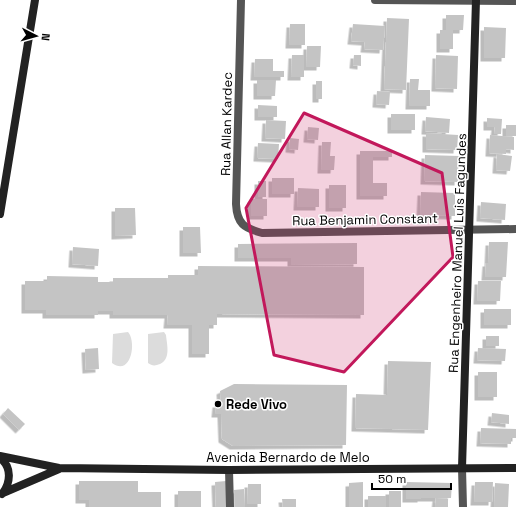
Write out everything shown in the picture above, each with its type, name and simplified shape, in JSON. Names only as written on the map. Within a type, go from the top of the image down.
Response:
[{"type":"main road","points":[[0,214],[35,0]]},
{"type":"main road","name":"Rua Engenheiro Manuel Luis Fagundes","points":[[462,468],[476,1]]},
{"type":"main road","points":[[0,457],[59,468]]},
{"type":"main road","points":[[0,457],[7,466],[9,473],[7,487],[2,495]]},
{"type":"main road","points":[[2,495],[59,468]]},
{"type":"main road","name":"Avenida Bernardo de Melo","points":[[59,468],[229,470],[516,468]]},
{"type":"street","name":"Rua Allan Kardec","points":[[241,0],[236,214],[241,224],[262,233]]},
{"type":"street","points":[[375,0],[516,1]]},
{"type":"street","name":"Rua Benjamin Constant","points":[[262,233],[516,229]]},
{"type":"street","name":"Rua Engenheiro Manuel Luis Fagundes","points":[[462,468],[463,507]]},
{"type":"street","points":[[229,470],[230,507]]},
{"type":"highlighted area","points":[[304,113],[442,173],[453,257],[344,372],[274,355],[246,208]]},
{"type":"shaded area","points":[[128,332],[131,337],[132,350],[128,362],[119,366],[112,363],[113,334]]},
{"type":"shaded area","points":[[164,332],[166,335],[167,347],[166,359],[160,364],[151,365],[148,363],[148,334]]},
{"type":"building","points":[[446,15],[464,15],[463,30],[453,30],[453,49],[440,49],[440,30],[446,30]]},
{"type":"building","points":[[387,18],[409,19],[406,90],[384,89]]},
{"type":"building","points":[[290,24],[305,24],[305,45],[289,45]]},
{"type":"building","points":[[353,24],[385,26],[383,50],[364,49],[365,42],[351,41]]},
{"type":"building","points":[[484,27],[506,28],[505,58],[484,58]]},
{"type":"building","points":[[307,46],[321,46],[320,67],[306,67]]},
{"type":"building","points":[[292,55],[304,55],[304,77],[291,77]]},
{"type":"building","points":[[354,55],[361,55],[361,66],[353,65]]},
{"type":"building","points":[[436,55],[458,56],[457,89],[435,88]]},
{"type":"building","points":[[255,59],[273,59],[273,71],[284,71],[284,77],[254,77]]},
{"type":"building","points":[[410,79],[419,79],[418,90],[430,90],[430,106],[409,106]]},
{"type":"building","points":[[257,80],[276,80],[275,96],[257,96]]},
{"type":"building","points":[[316,81],[322,81],[322,99],[316,99]]},
{"type":"building","points":[[377,91],[390,92],[389,105],[376,104]]},
{"type":"building","points":[[258,105],[277,106],[277,117],[258,117]]},
{"type":"building","points":[[391,114],[415,114],[415,130],[391,130]]},
{"type":"building","points":[[426,117],[450,119],[449,133],[425,131]]},
{"type":"building","points":[[487,118],[502,119],[501,134],[494,134],[495,127],[487,127]]},
{"type":"building","points":[[266,120],[286,121],[285,139],[265,138]]},
{"type":"building","points":[[506,125],[516,125],[516,136],[506,136]]},
{"type":"building","points":[[308,127],[319,128],[318,140],[307,139]]},
{"type":"building","points":[[426,133],[458,135],[457,150],[426,149]]},
{"type":"building","points":[[490,135],[514,137],[514,150],[506,149],[506,154],[489,153]]},
{"type":"building","points":[[290,138],[299,139],[298,150],[289,149]]},
{"type":"building","points":[[322,142],[331,142],[330,156],[335,156],[334,170],[321,170]]},
{"type":"building","points":[[258,143],[279,144],[278,159],[257,158]]},
{"type":"building","points":[[360,151],[392,151],[392,157],[373,157],[373,183],[387,183],[387,196],[360,196]]},
{"type":"building","points":[[497,154],[512,156],[510,171],[496,170]]},
{"type":"building","points":[[425,155],[459,156],[458,182],[424,181]]},
{"type":"building","points":[[272,178],[294,178],[294,194],[272,194]]},
{"type":"building","points":[[258,181],[266,181],[266,197],[258,197]]},
{"type":"building","points":[[329,185],[346,185],[346,208],[329,208]]},
{"type":"building","points":[[298,188],[319,189],[319,207],[297,207]]},
{"type":"building","points":[[421,192],[455,193],[455,216],[420,215]]},
{"type":"building","points":[[251,199],[267,199],[267,216],[251,216]]},
{"type":"building","points":[[481,202],[506,204],[505,220],[480,218]]},
{"type":"building","points":[[115,208],[135,208],[136,235],[115,236]]},
{"type":"building","points":[[183,227],[200,227],[201,253],[183,253]]},
{"type":"building","points":[[489,242],[508,242],[506,277],[485,277],[486,263],[488,263]]},
{"type":"building","points":[[357,243],[357,264],[291,265],[291,258],[238,258],[238,244]]},
{"type":"building","points":[[73,247],[99,249],[98,266],[72,264]]},
{"type":"building","points":[[198,266],[364,267],[364,315],[217,314],[217,325],[209,325],[209,354],[192,354],[192,325],[167,325],[168,315],[113,315],[113,311],[98,311],[98,315],[46,315],[46,310],[25,310],[25,281],[47,281],[47,276],[98,277],[98,282],[113,282],[113,278],[168,278],[168,275],[198,275]]},
{"type":"building","points":[[478,281],[501,281],[500,301],[477,301]]},
{"type":"building","points":[[484,309],[511,309],[511,325],[484,325]]},
{"type":"building","points":[[486,336],[499,336],[499,346],[486,346]]},
{"type":"building","points":[[98,348],[99,369],[86,370],[85,349]]},
{"type":"building","points":[[478,348],[506,349],[505,361],[477,360]]},
{"type":"building","points":[[388,361],[431,362],[428,430],[355,428],[356,394],[387,395]]},
{"type":"building","points":[[478,372],[497,372],[497,397],[478,397]]},
{"type":"building","points":[[234,384],[347,385],[346,445],[233,446],[222,439],[221,414],[215,414],[216,404],[221,404],[220,391]]},
{"type":"building","points":[[8,408],[25,424],[19,430],[3,414]]},
{"type":"building","points":[[492,413],[509,415],[509,424],[491,422]]},
{"type":"building","points":[[481,428],[516,429],[516,438],[511,438],[511,444],[480,443]]},
{"type":"building","points":[[79,481],[138,481],[138,492],[161,492],[161,507],[89,507],[89,500],[79,500]]},
{"type":"building","points":[[226,481],[227,507],[216,507],[215,482]]},
{"type":"building","points":[[363,482],[363,507],[349,507],[349,483]]},
{"type":"building","points":[[406,482],[452,483],[451,498],[406,499]]},
{"type":"building","points":[[475,482],[493,482],[492,502],[474,502]]},
{"type":"building","points":[[495,483],[509,484],[508,507],[494,507]]},
{"type":"building","points":[[248,484],[261,484],[261,504],[247,504]]},
{"type":"building","points":[[244,489],[245,507],[235,507],[234,490]]},
{"type":"building","points":[[178,491],[201,491],[201,507],[178,507]]},
{"type":"building","points":[[389,491],[401,491],[401,507],[389,507]]},
{"type":"building","points":[[368,496],[386,496],[386,507],[368,507]]},
{"type":"building","points":[[436,498],[448,499],[448,507],[435,507]]},
{"type":"building","points":[[282,499],[296,499],[296,507],[283,507]]},
{"type":"place","name":"Rede Vivo","points":[[218,404]]}]
